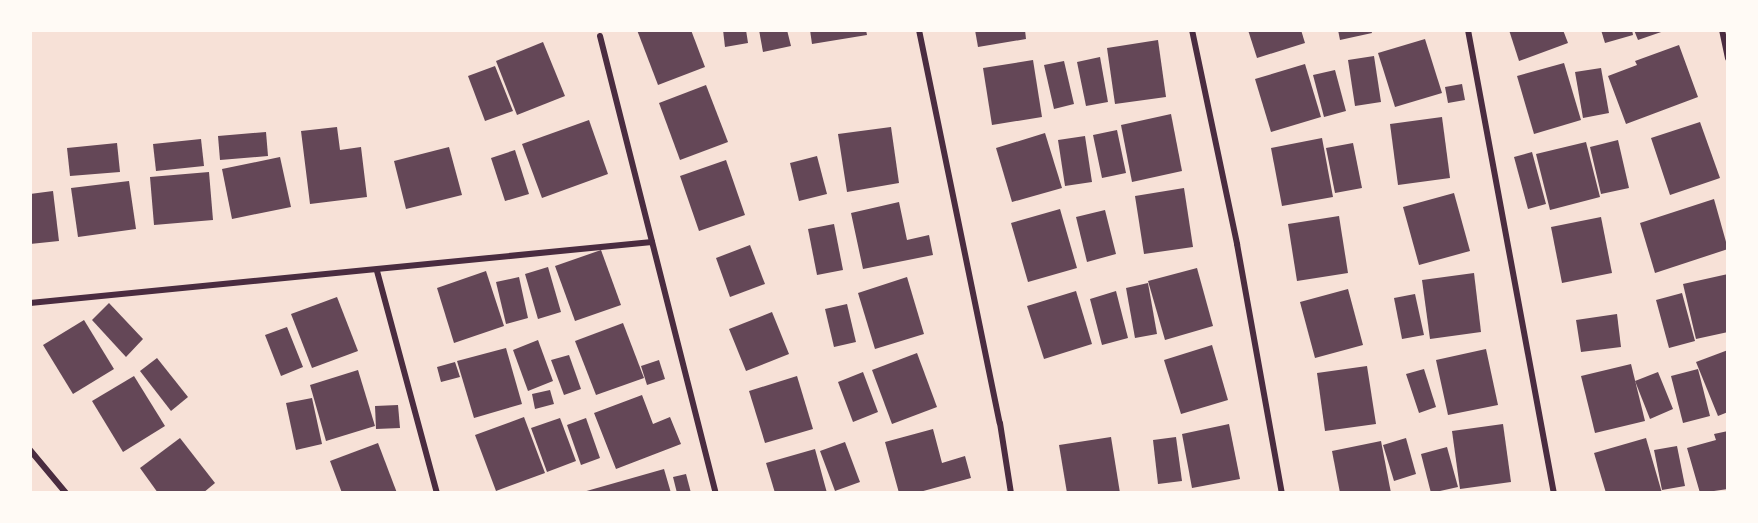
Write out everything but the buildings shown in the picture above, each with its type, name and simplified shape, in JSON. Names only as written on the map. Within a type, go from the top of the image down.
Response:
[{"type":"street","points":[[919,30],[1000,423],[1011,493]]},
{"type":"street","points":[[1192,30],[1237,244],[1282,493]]},
{"type":"street","points":[[1468,30],[1554,493]]},
{"type":"street","points":[[1722,30],[1728,58]]},
{"type":"street","points":[[600,36],[716,493]]},
{"type":"street","points":[[30,303],[377,271],[652,242]]},
{"type":"street","points":[[377,271],[437,493]]},
{"type":"street","points":[[30,450],[66,493]]}]
